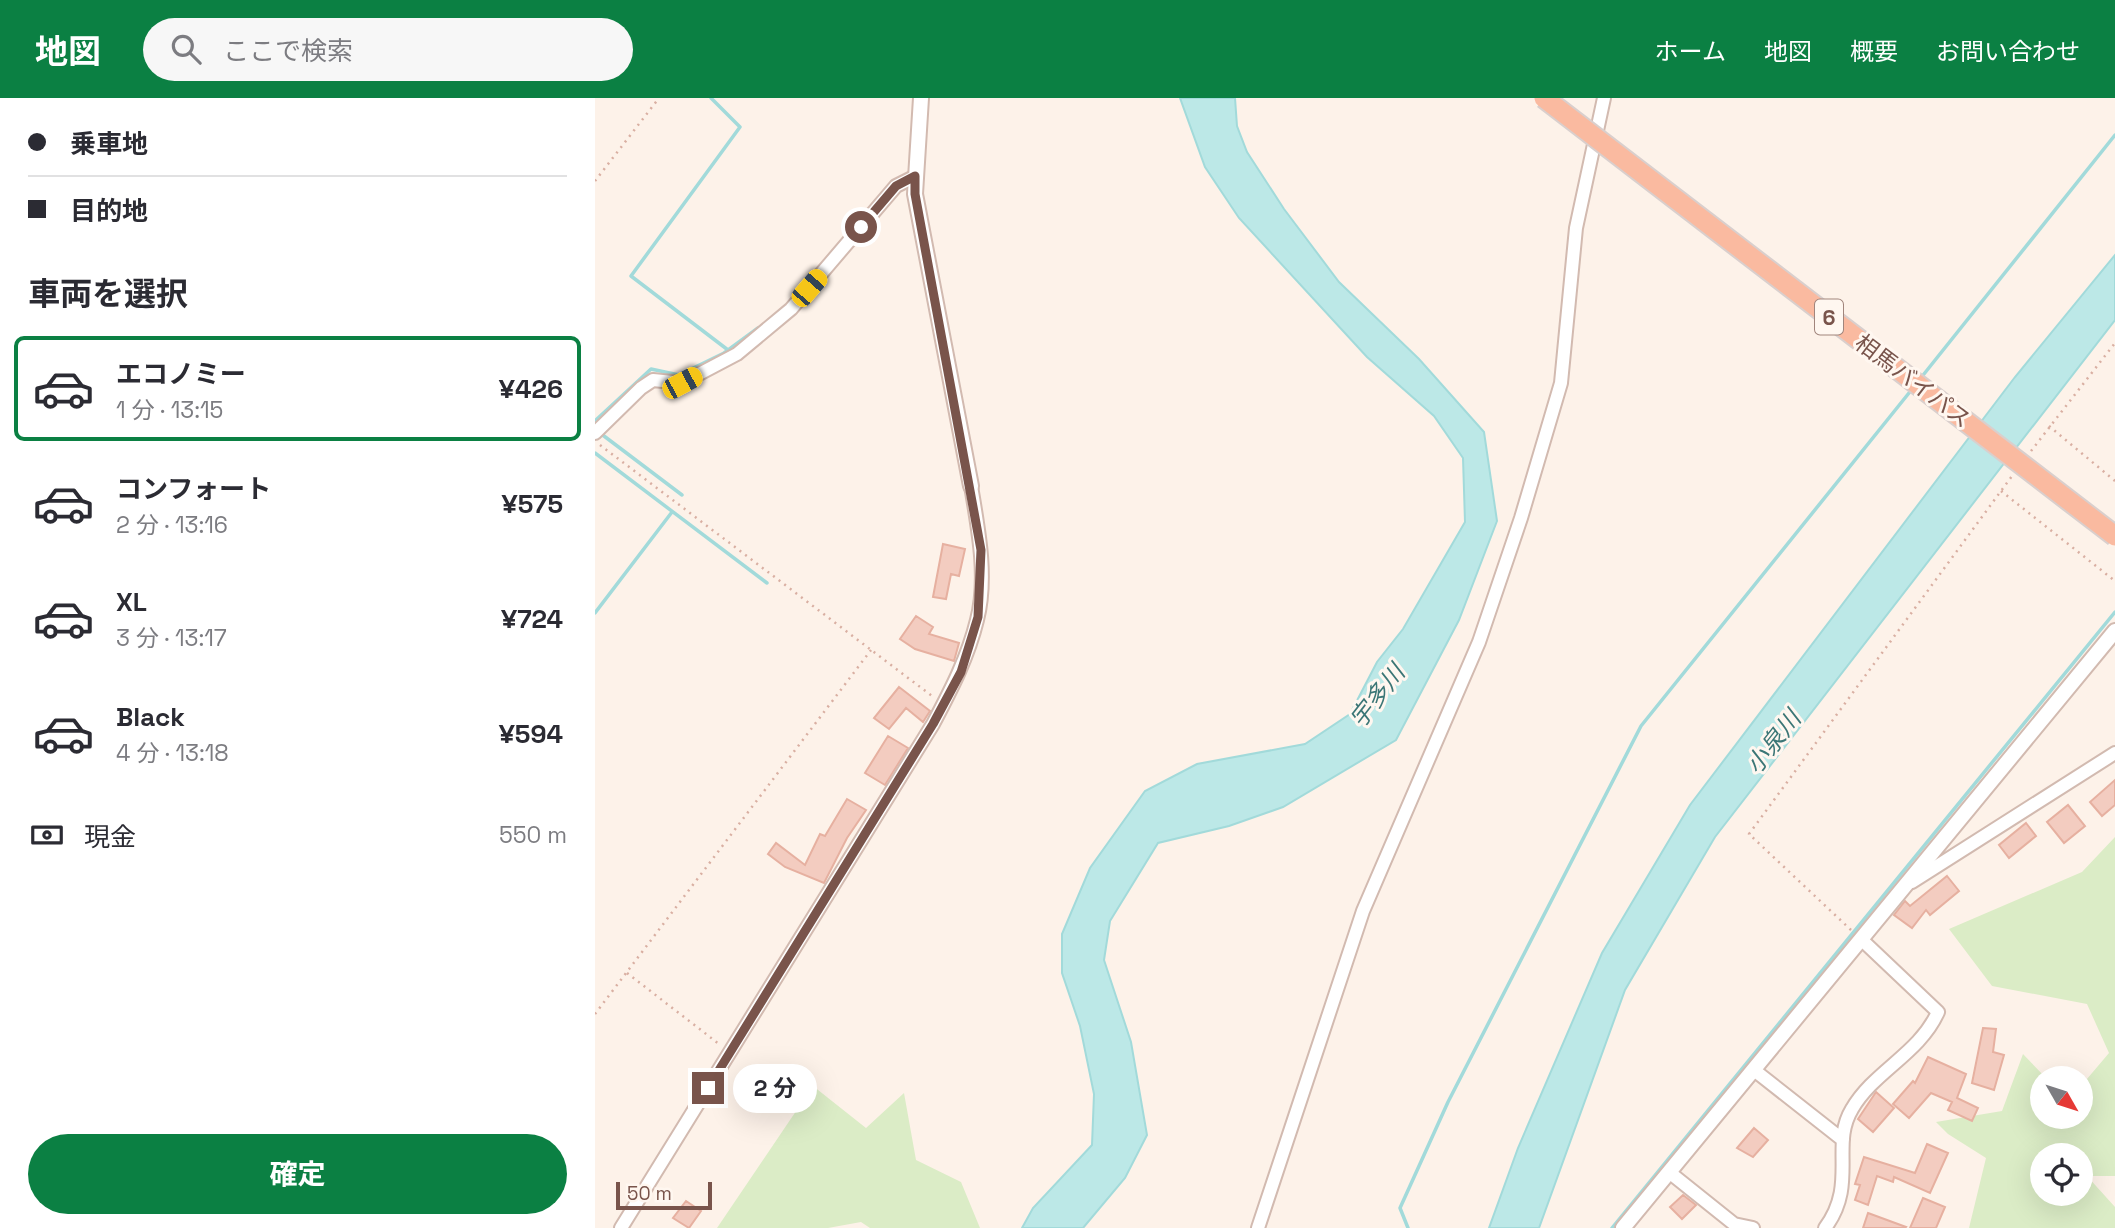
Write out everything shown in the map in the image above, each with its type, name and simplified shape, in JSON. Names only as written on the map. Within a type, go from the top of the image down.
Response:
[{"type":"highway","name":"相馬バイパス","points":[[1543,98],[2115,536]]},
{"type":"street","points":[[621,1228],[943,705],[961,672],[978,617],[981,550],[915,194],[921,98]]},
{"type":"street","points":[[1258,1228],[1363,911],[1479,642],[1521,518],[1561,383],[1576,228],[1604,98]]},
{"type":"street","points":[[595,433],[641,388],[653,380],[682,383],[737,354],[791,309],[896,186],[915,176]]},
{"type":"street","points":[[1623,1228],[2114,636]]},
{"type":"street","points":[[1908,884],[2115,753]]},
{"type":"street","points":[[1825,1228],[1843,1193],[1843,1130],[1852,1108],[1912,1049],[1931,1027],[1938,1012],[1862,940]]},
{"type":"street","points":[[1754,1070],[1843,1140]]},
{"type":"street","points":[[1669,1172],[1734,1224],[1753,1228]]},
{"type":"path","points":[[595,181],[659,98]]},
{"type":"path","points":[[2025,458],[2115,343]]},
{"type":"path","points":[[2049,426],[2115,481]]},
{"type":"path","points":[[595,442],[943,705]]},
{"type":"path","points":[[1862,940],[1749,834],[2017,469]]},
{"type":"path","points":[[2001,491],[2115,581]]},
{"type":"path","points":[[595,1014],[871,650]]},
{"type":"path","points":[[627,973],[730,1052]]},
{"type":"green space","points":[[2115,837],[2115,1176],[2093,1176],[2093,1143],[2030,1143],[2030,1206],[2093,1206],[2093,1183],[2115,1207],[2115,1228],[1969,1228],[1986,1158],[1948,1134],[1936,1122],[2002,1111],[2023,1054],[2034,1066],[2030,1066],[2030,1129],[2093,1129],[2093,1072],[2109,1053],[2087,1004],[1992,986],[1949,929],[2082,872]]},
{"type":"green space","points":[[813,1086],[866,1128],[904,1093],[916,1160],[961,1182],[980,1228],[870,1228],[861,1222],[828,1228],[717,1228]]},
{"type":"water","name":"宇多川","points":[[1180,98],[1235,98],[1237,126],[1247,152],[1284,209],[1339,282],[1419,359],[1484,432],[1497,521],[1459,620],[1396,740],[1283,807],[1229,826],[1158,843],[1110,921],[1104,960],[1131,1042],[1147,1135],[1125,1178],[1083,1228],[1022,1228],[1033,1208],[1092,1145],[1094,1094],[1080,1026],[1062,973],[1062,934],[1090,868],[1145,791],[1197,764],[1305,744],[1350,714],[1377,662],[1403,629],[1465,522],[1463,458],[1434,416],[1367,357],[1239,218],[1205,167]]},
{"type":"water","name":"小泉川","points":[[2115,255],[2115,320],[1715,837],[1625,990],[1539,1228],[1489,1228],[1518,1148],[1602,953],[1690,805],[2015,377]]},
{"type":"building","points":[[943,544],[965,549],[959,576],[951,574],[946,599],[933,597]]},
{"type":"building","points":[[916,616],[933,627],[929,634],[959,643],[954,661],[915,649],[900,639]]},
{"type":"building","points":[[899,687],[930,711],[923,722],[906,708],[889,729],[874,718]]},
{"type":"building","points":[[888,736],[908,748],[885,785],[865,773]]},
{"type":"building","points":[[2115,780],[2115,805],[2102,816],[2090,802]]},
{"type":"building","points":[[847,799],[866,810],[847,838],[824,883],[785,867],[768,854],[776,843],[805,865],[820,834],[825,836]]},
{"type":"building","points":[[2068,805],[2085,826],[2064,843],[2047,822]]},
{"type":"building","points":[[2026,823],[2036,836],[2009,858],[1999,845]]},
{"type":"building","points":[[1947,876],[1959,891],[1930,915],[1926,910],[1912,928],[1894,915],[1905,901],[1910,906]]},
{"type":"building","points":[[1983,1028],[1996,1029],[1993,1052],[2004,1055],[1994,1090],[1972,1083]]},
{"type":"building","points":[[1928,1057],[1966,1074],[1957,1098],[1978,1108],[1972,1121],[1948,1110],[1952,1102],[1931,1093],[1909,1118],[1893,1104],[1913,1081],[1915,1083]]},
{"type":"building","points":[[1876,1092],[1894,1108],[1873,1132],[1858,1119]]},
{"type":"building","points":[[1754,1128],[1768,1140],[1753,1157],[1737,1148]]},
{"type":"building","points":[[1927,1144],[1948,1153],[1930,1193],[1894,1177],[1893,1182],[1877,1176],[1868,1205],[1855,1200],[1860,1185],[1855,1184],[1864,1157],[1915,1173]]},
{"type":"building","points":[[1683,1195],[1696,1205],[1682,1219],[1670,1207]]},
{"type":"building","points":[[1923,1198],[1945,1207],[1936,1228],[1910,1228]]},
{"type":"building","points":[[686,1201],[701,1211],[689,1228],[673,1218]]},
{"type":"building","points":[[1868,1213],[1906,1227],[1863,1228]]},
{"type":"waterway","points":[[711,98],[740,127],[631,276],[728,350]]},
{"type":"waterway","points":[[1920,379],[2115,135]]},
{"type":"waterway","points":[[595,421],[651,369],[679,375],[724,353],[758,328]]},
{"type":"waterway","points":[[1408,1228],[1400,1208],[1448,1102],[1641,726],[1913,388]]},
{"type":"waterway","points":[[600,433],[682,495]]},
{"type":"waterway","points":[[595,453],[767,583]]},
{"type":"waterway","points":[[595,613],[672,512]]},
{"type":"waterway","points":[[1612,1228],[2115,612]]},
{"type":"route","points":[[708,1088],[933,724],[961,672],[978,617],[981,550],[915,194],[915,176],[896,186],[861,227]]}]
